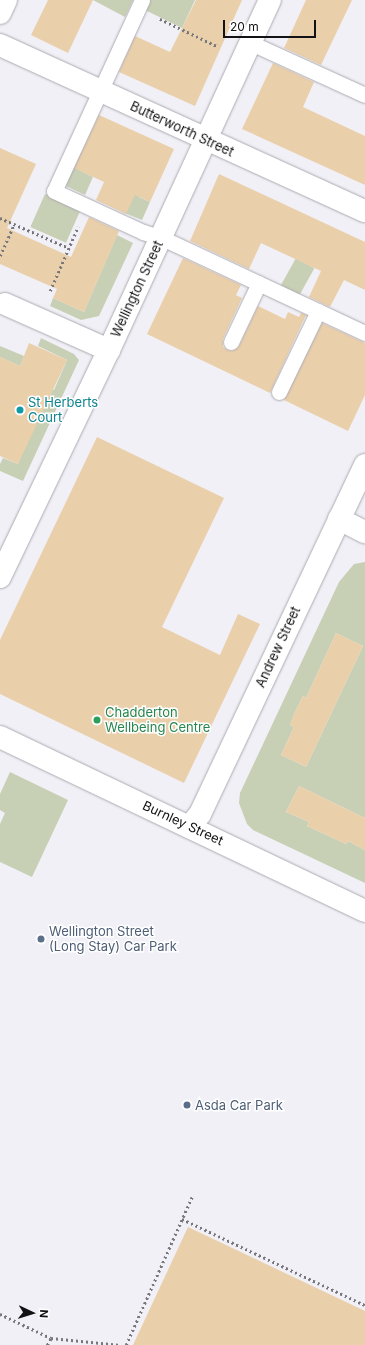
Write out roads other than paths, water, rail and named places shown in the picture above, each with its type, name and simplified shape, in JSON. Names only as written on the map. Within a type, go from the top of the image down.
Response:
[{"type":"street","points":[[0,13],[6,0]]},
{"type":"street","name":"Wellington Street","points":[[0,577],[162,238],[270,0]]},
{"type":"street","name":"Butterworth Street","points":[[0,46],[100,92],[196,133],[207,141],[365,211]]},
{"type":"street","points":[[5,304],[109,350]]},
{"type":"street","name":"Andrew Street","points":[[189,827],[200,814],[365,465]]},
{"type":"street","points":[[339,519],[365,532]]},
{"type":"street","name":"Burnley Street","points":[[0,737],[365,911]]},
{"type":"lane","points":[[140,4],[54,191],[143,232],[162,238],[365,333]]},
{"type":"lane","points":[[251,43],[365,95]]},
{"type":"lane","points":[[231,342],[259,284]]},
{"type":"lane","points":[[279,392],[318,311]]},
{"type":"place","name":"St Herberts Court","points":[[20,410]]},
{"type":"place","name":"Chadderton Wellbeing Centre","points":[[97,720]]},
{"type":"place","name":"Wellington Street (Long Stay) Car Park","points":[[41,939]]},
{"type":"place","name":"Asda Car Park","points":[[187,1105]]}]
